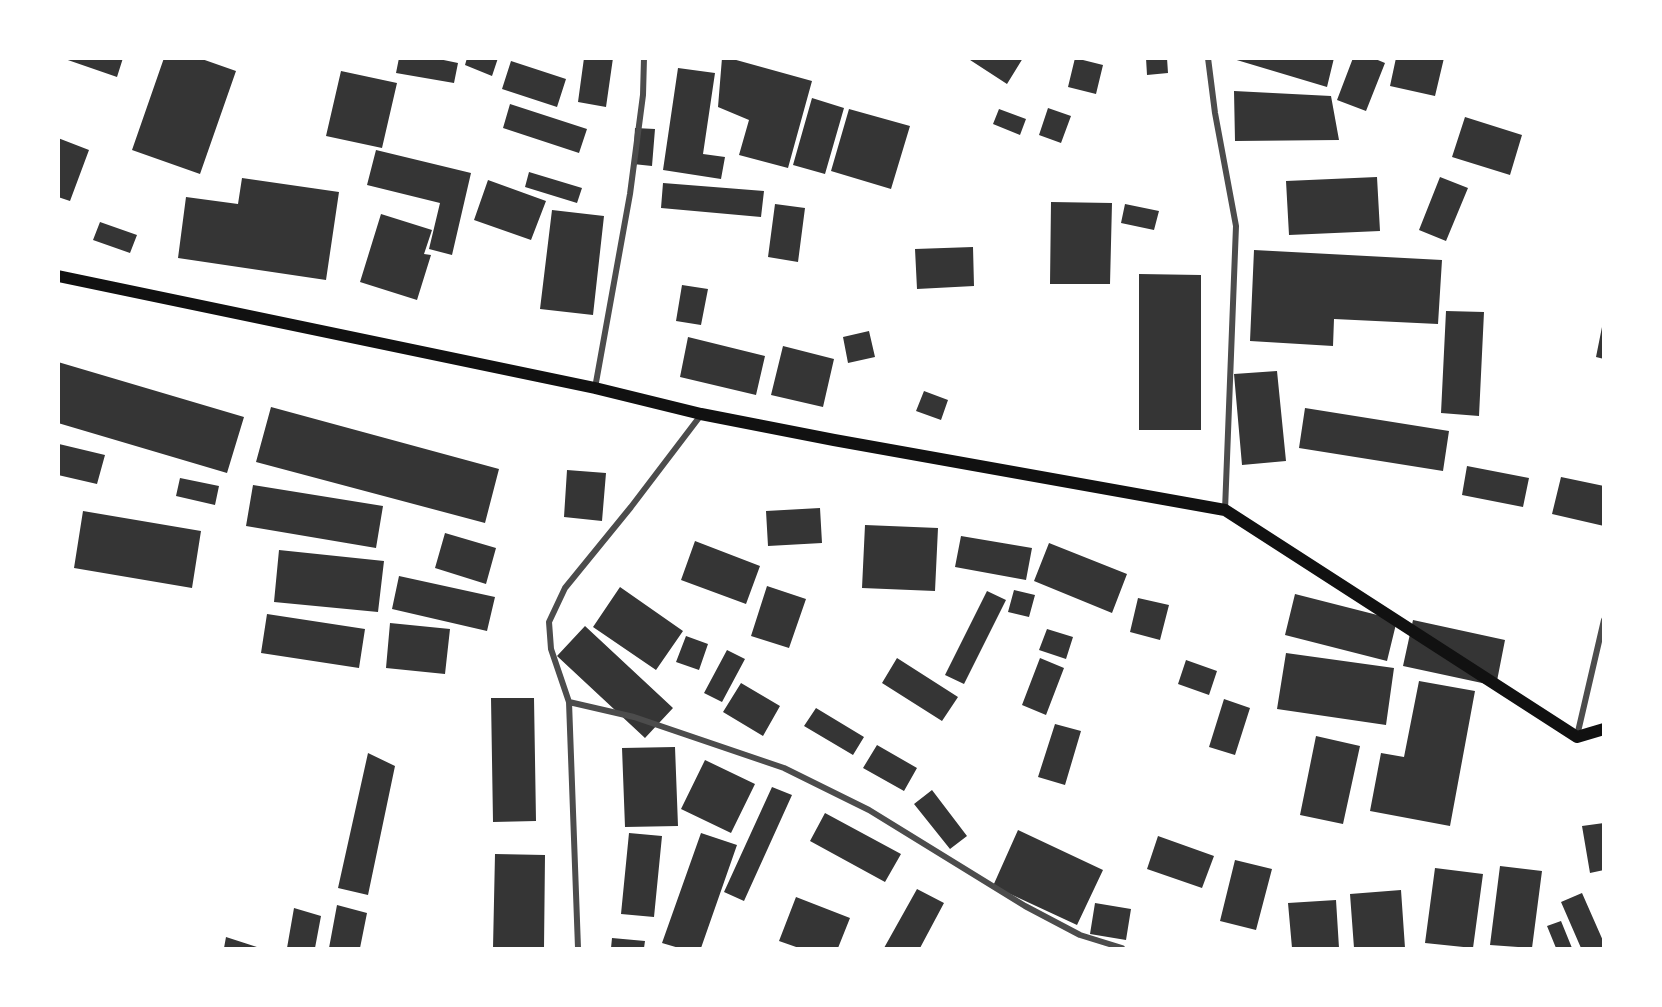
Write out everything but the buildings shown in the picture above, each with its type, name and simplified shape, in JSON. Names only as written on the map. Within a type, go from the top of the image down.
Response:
[{"type":"main road","points":[[58,276],[595,388],[701,414],[834,441],[1225,510],[1576,737],[1604,729]]},
{"type":"street","points":[[595,388],[630,194],[643,95],[644,58]]},
{"type":"street","points":[[1208,58],[1215,113],[1236,226],[1225,510]]},
{"type":"street","points":[[578,948],[569,702],[551,649],[549,622],[565,588],[631,507],[701,414]]},
{"type":"street","points":[[1576,737],[1604,620]]},
{"type":"street","points":[[569,702],[634,717],[784,768],[869,810],[1025,906],[1080,936],[1122,948]]}]
